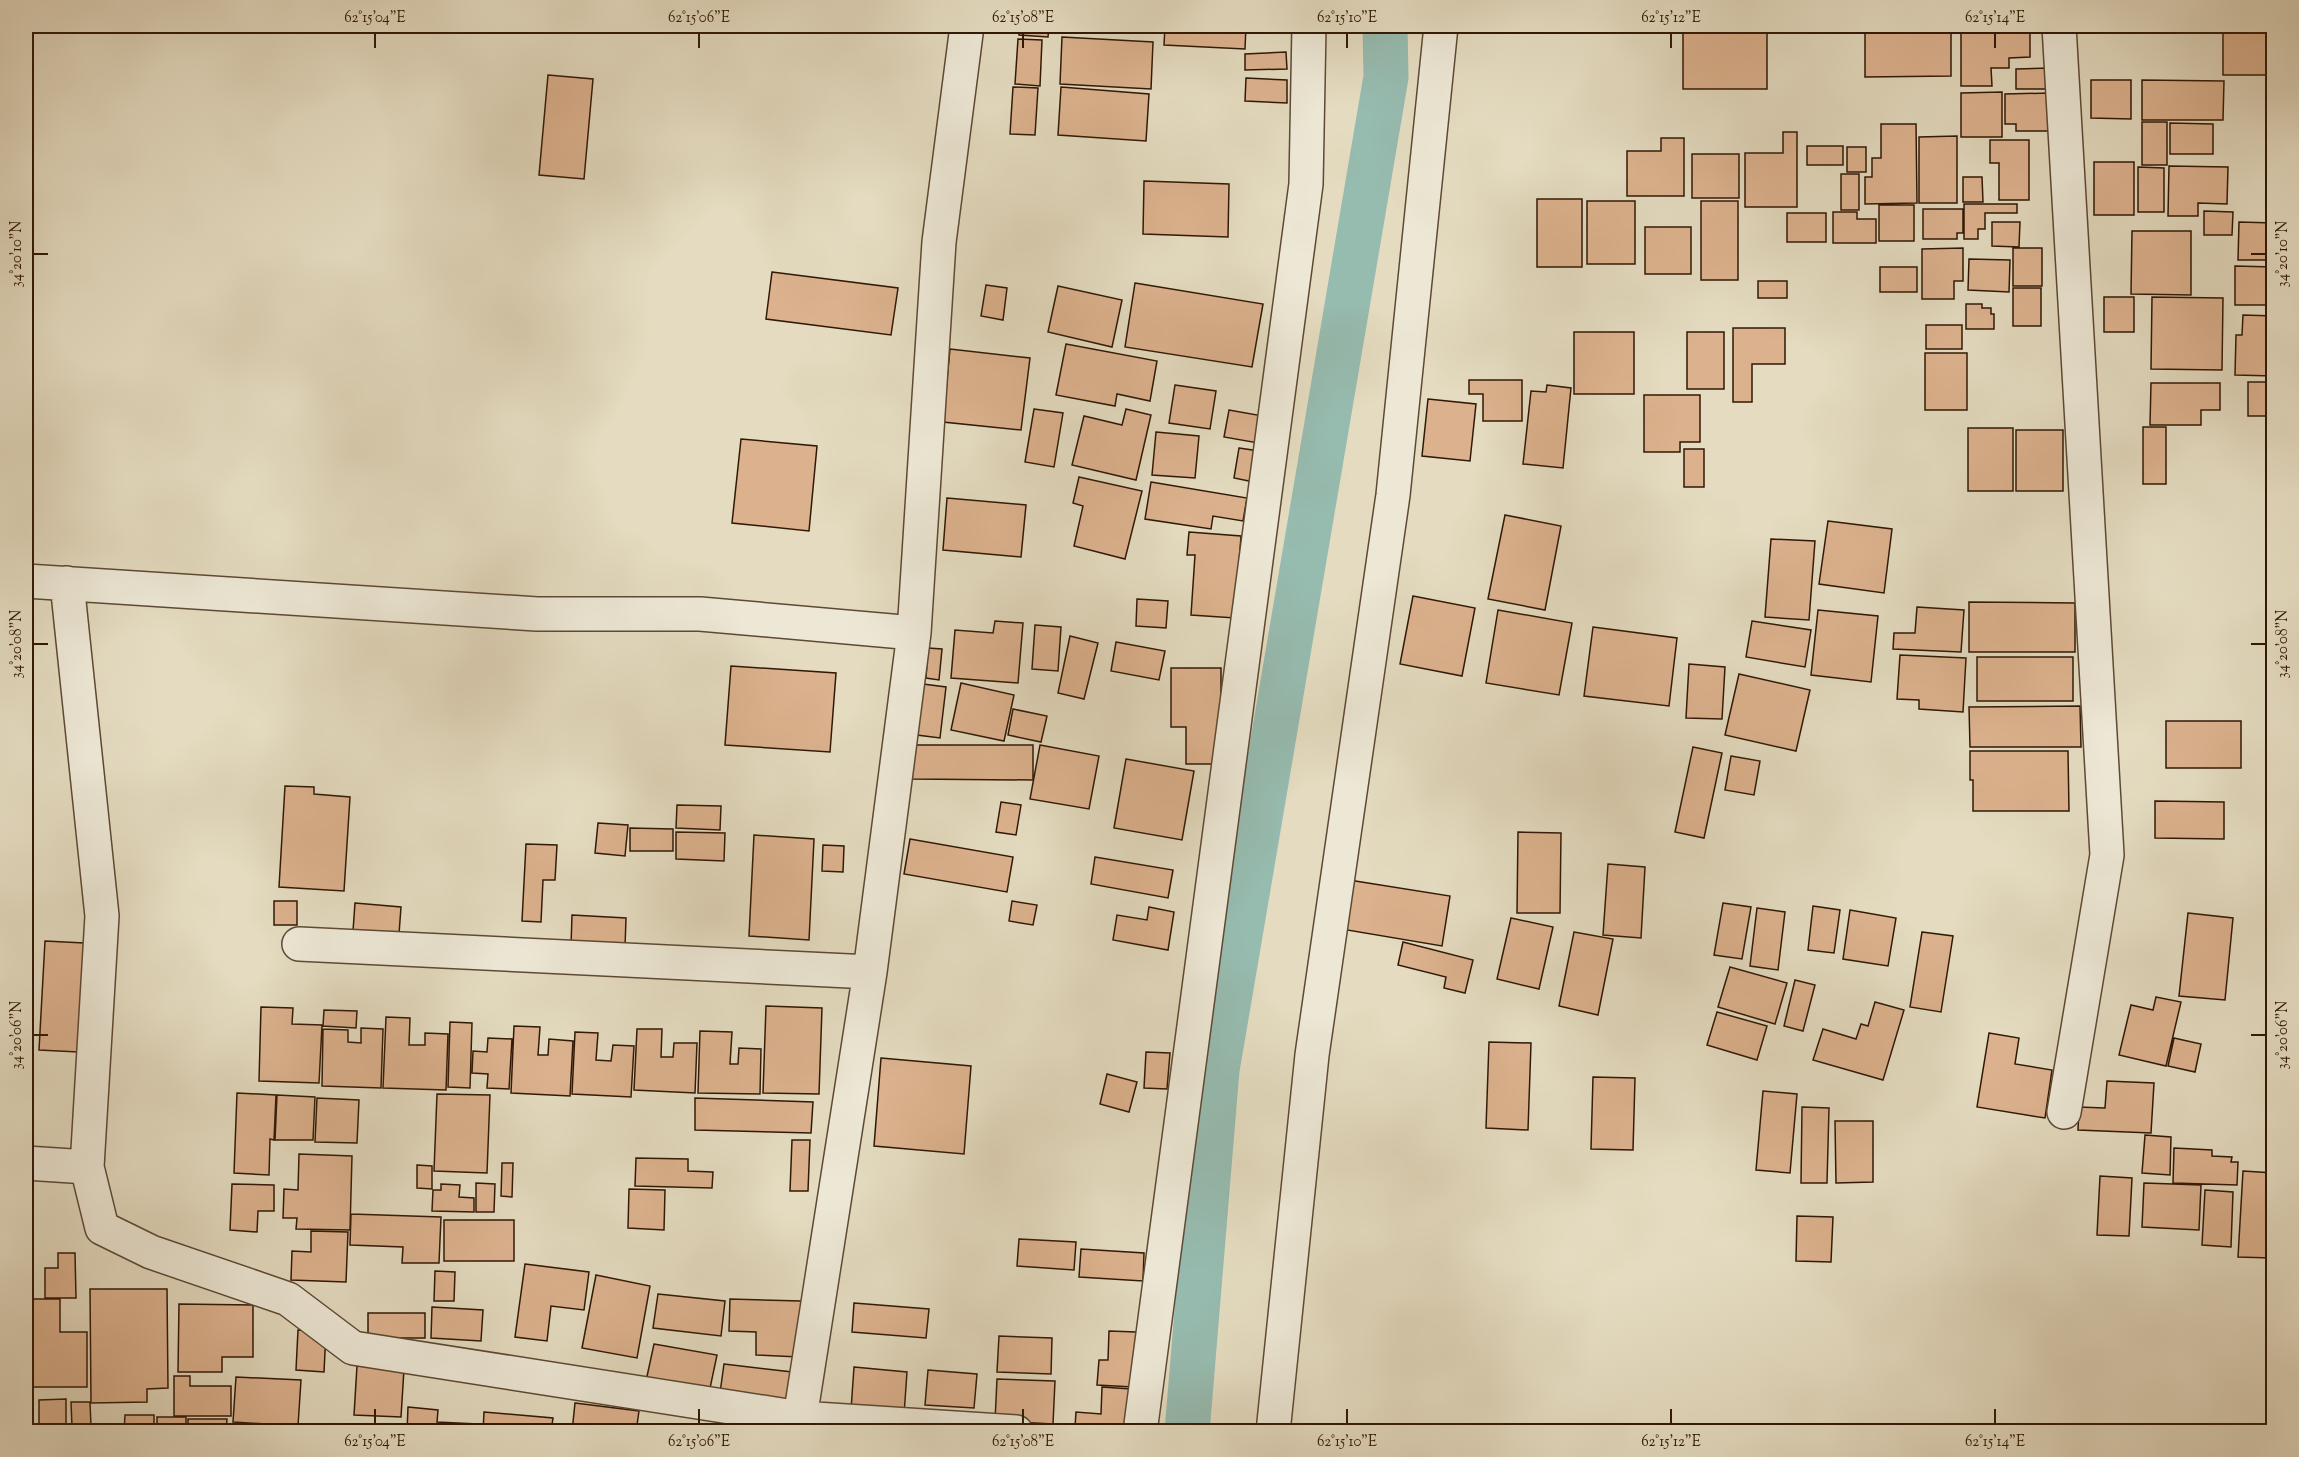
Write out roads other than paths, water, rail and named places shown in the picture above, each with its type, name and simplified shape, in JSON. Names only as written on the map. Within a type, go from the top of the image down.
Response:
[{"type":"street","points":[[796,1425],[870,972],[914,633],[939,242],[967,26]]},
{"type":"street","points":[[1140,1431],[1306,184],[1309,26]]},
{"type":"street","points":[[1273,1431],[1312,1055],[1393,495],[1441,26]]},
{"type":"street","points":[[2059,26],[2107,855],[2064,1112]]},
{"type":"street","points":[[26,581],[537,614],[700,614],[914,633]]},
{"type":"street","points":[[67,583],[102,916],[87,1167],[102,1227],[151,1252],[288,1299],[352,1348],[796,1425],[1016,1431]]},
{"type":"street","points":[[299,944],[870,972]]},
{"type":"street","points":[[26,1163],[87,1167]]},
{"type":"waterway","points":[[1187,1432],[1217,1070],[1386,77],[1385,26]]}]
